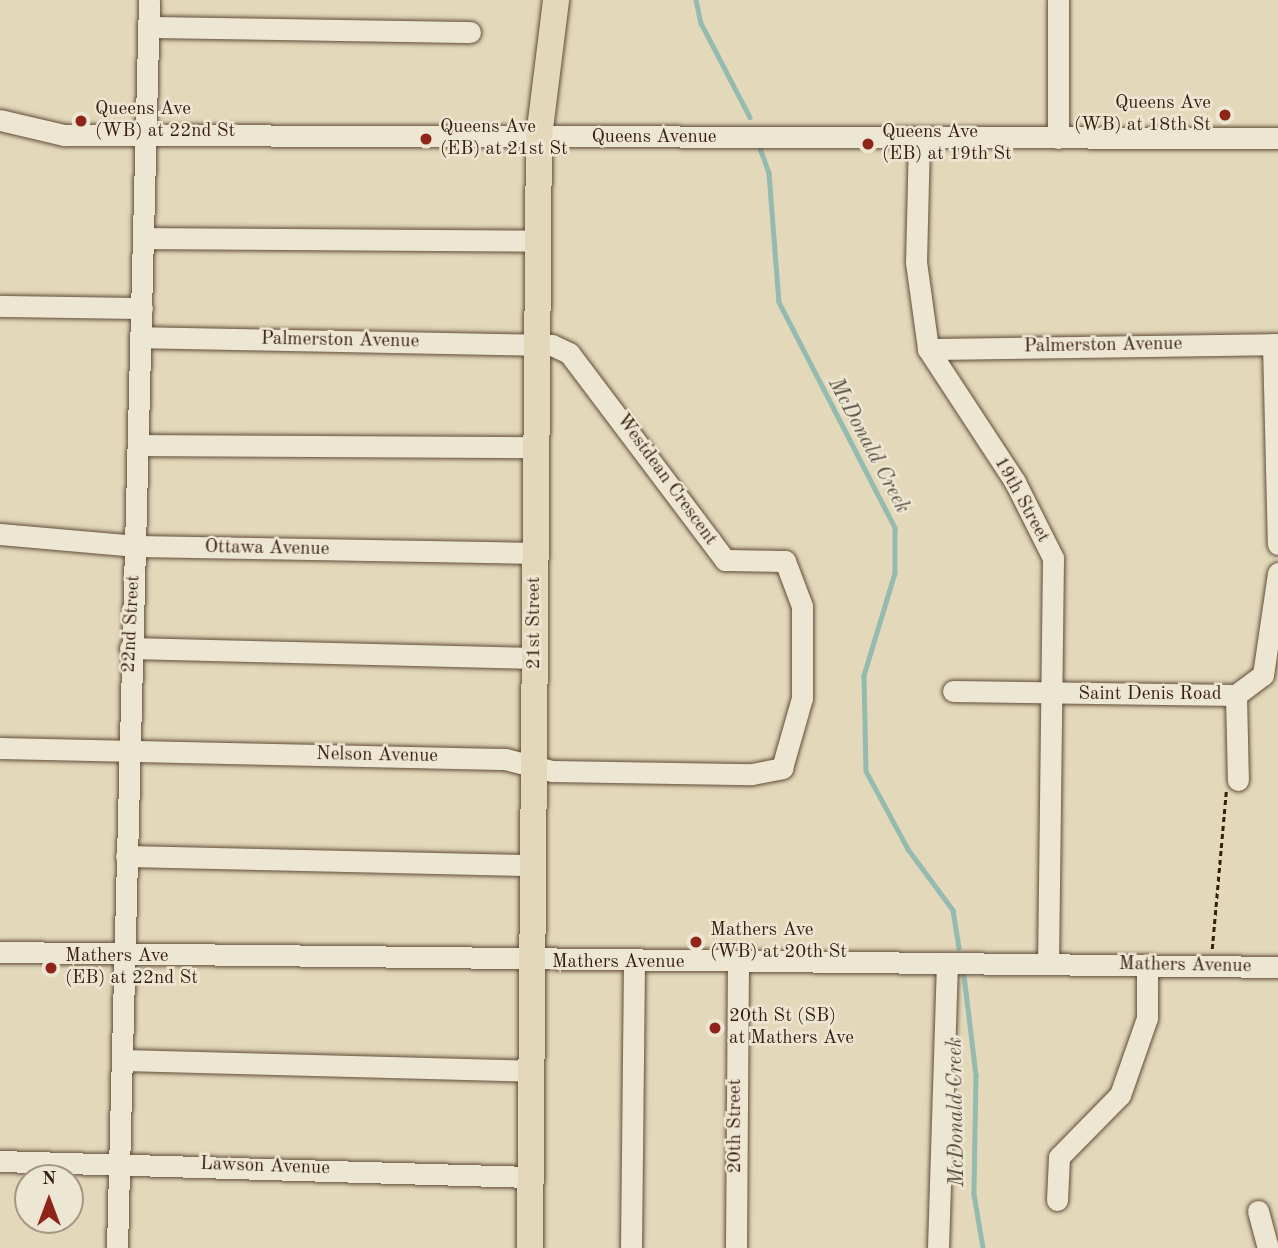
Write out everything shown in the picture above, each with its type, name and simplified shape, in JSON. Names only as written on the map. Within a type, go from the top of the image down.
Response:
[{"type":"main road","name":"21st Street","points":[[530,1248],[537,766],[535,554],[540,137],[556,0]]},
{"type":"street","name":"22nd Street","points":[[117,1248],[124,1060],[130,648],[139,445],[149,0]]},
{"type":"street","points":[[1058,0],[1058,138]]},
{"type":"street","points":[[149,27],[470,32]]},
{"type":"street","name":"Queens Avenue","points":[[0,120],[64,135],[1278,138]]},
{"type":"street","name":"19th Street","points":[[919,139],[916,262],[928,349],[1015,482],[1053,558],[1048,964]]},
{"type":"street","points":[[144,238],[538,242]]},
{"type":"street","points":[[0,306],[142,308]]},
{"type":"street","name":"Palmerston Avenue","points":[[141,337],[539,345]]},
{"type":"street","points":[[1276,344],[1278,544]]},
{"type":"street","name":"Palmerston Avenue","points":[[928,349],[1276,344]]},
{"type":"street","name":"Westdean Crescent","points":[[539,345],[552,345],[580,364],[725,560],[785,561],[802,606],[802,698],[782,768],[752,774]]},
{"type":"street","points":[[139,445],[536,447]]},
{"type":"street","name":"Ottawa Avenue","points":[[0,534],[136,546],[535,554]]},
{"type":"street","name":"Saint Denis Road","points":[[1053,695],[1236,695],[1263,675],[1278,573]]},
{"type":"street","points":[[130,648],[535,658]]},
{"type":"street","points":[[953,691],[1053,695]]},
{"type":"street","points":[[1236,695],[1238,780]]},
{"type":"street","name":"Nelson Avenue","points":[[0,748],[505,759],[552,771],[752,774]]},
{"type":"street","points":[[126,856],[536,865]]},
{"type":"street","name":"Mathers Avenue","points":[[0,952],[535,963],[947,962],[1278,967]]},
{"type":"street","points":[[631,1248],[634,962]]},
{"type":"street","points":[[938,1248],[947,962]]},
{"type":"street","name":"20th Street","points":[[736,1248],[737,963]]},
{"type":"street","points":[[1057,1200],[1059,1157],[1120,1095],[1147,1018],[1147,965]]},
{"type":"street","points":[[124,1060],[531,1071]]},
{"type":"street","name":"Lawson Avenue","points":[[0,1161],[120,1162],[530,1177]]},
{"type":"street","points":[[1258,1211],[1268,1248]]},
{"type":"path","points":[[1210,966],[1227,790],[1238,780]]},
{"type":"waterway","name":"McDonald Creek","points":[[696,0],[701,23],[750,117]]},
{"type":"waterway","name":"McDonald Creek","points":[[760,148],[769,173],[779,302],[895,528],[895,573],[864,676],[866,771],[908,849],[953,910],[959,948]]},
{"type":"waterway","name":"McDonald Creek","points":[[964,975],[976,1075],[974,1194],[983,1248]]},
{"type":"place","name":"Queens Ave (WB) at 18th St","points":[[1225,115]]},
{"type":"place","name":"Queens Ave (WB) at 22nd St","points":[[81,121]]},
{"type":"place","name":"Queens Ave (EB) at 21st St","points":[[426,139]]},
{"type":"place","name":"Queens Ave (EB) at 19th St","points":[[868,144]]},
{"type":"place","name":"Mathers Ave (WB) at 20th St","points":[[696,942]]},
{"type":"place","name":"Mathers Ave (EB) at 22nd St","points":[[51,968]]},
{"type":"place","name":"20th St (SB) at Mathers Ave","points":[[715,1028]]}]
